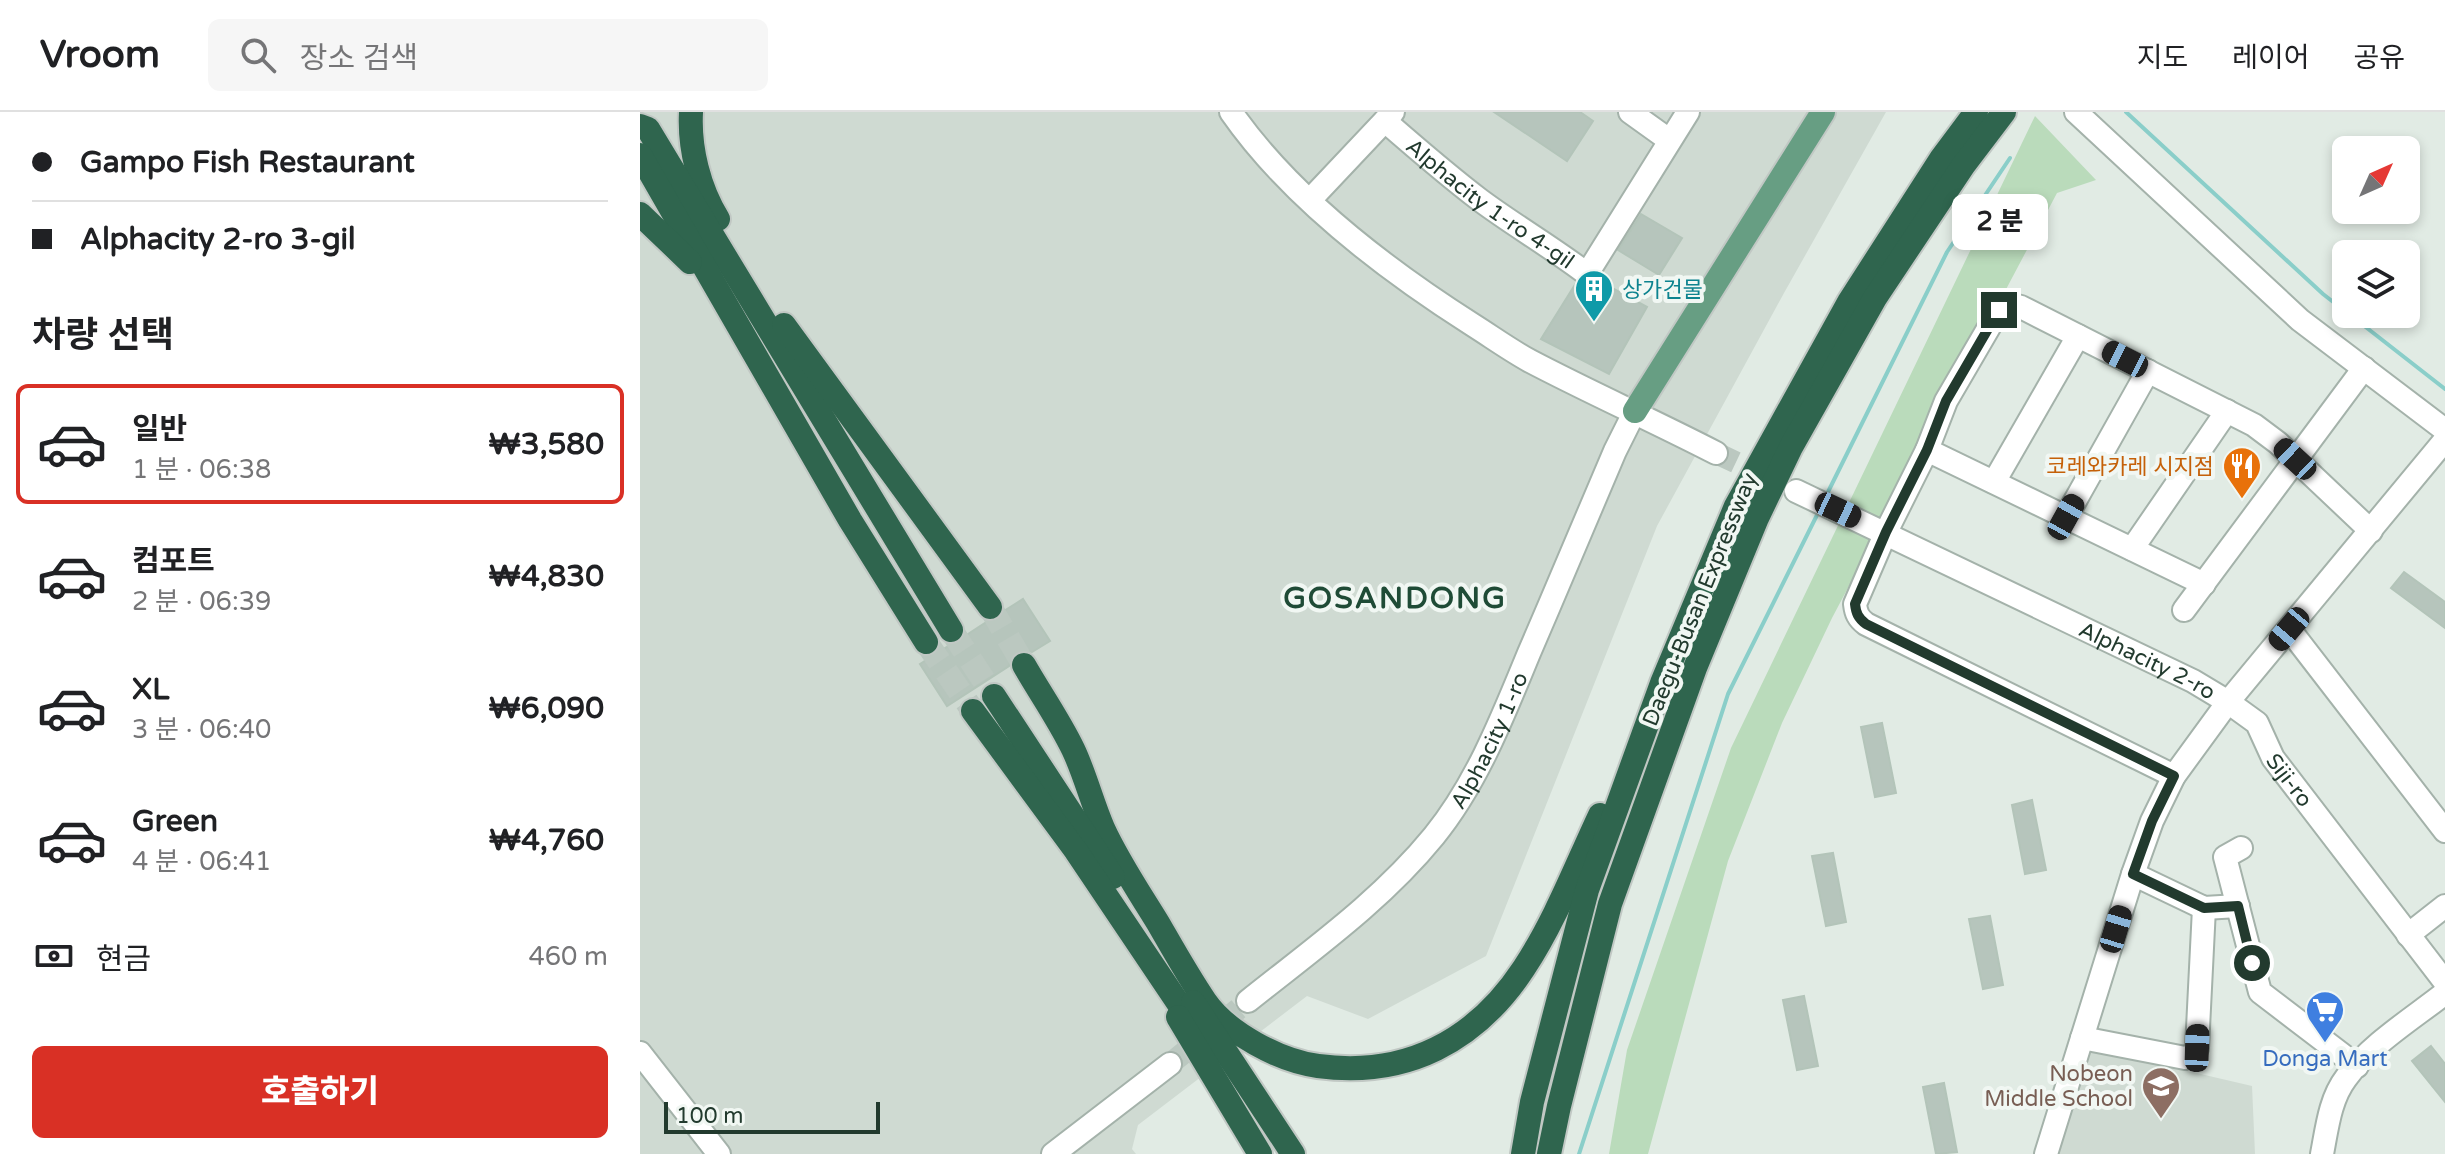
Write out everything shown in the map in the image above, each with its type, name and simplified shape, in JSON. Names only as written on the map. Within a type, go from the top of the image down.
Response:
[{"type":"highway","points":[[691,112],[701,183],[713,210],[789,332],[990,607]]},
{"type":"highway","name":"Daegu-Busan Expressway","points":[[1549,1154],[1610,904],[1695,668],[1791,447],[1952,163],[1976,112]]},
{"type":"highway","name":"Daegu-Busan Expressway","points":[[1523,1154],[1532,1102],[1587,890],[1662,683],[1743,491],[1849,302],[1952,163],[2004,112]]},
{"type":"highway","points":[[640,126],[648,129],[951,630]]},
{"type":"highway","points":[[640,155],[850,520],[926,642]]},
{"type":"highway","points":[[640,214],[714,287]]},
{"type":"highway","points":[[1024,665],[1073,749],[1139,920]]},
{"type":"highway","points":[[1192,1011],[1232,1026],[1268,1050],[1312,1065],[1353,1069],[1377,1067],[1442,1048],[1490,1008],[1531,957],[1662,683]]},
{"type":"highway","points":[[994,696],[1139,920],[1277,1154]]},
{"type":"highway","points":[[973,711],[1076,851],[1139,920]]},
{"type":"highway","points":[[1192,1011],[1260,1154]]},
{"type":"highway","points":[[1192,1011],[1293,1154]]},
{"type":"main road","name":"Alphacity 1-ro","points":[[1635,411],[1823,112]]},
{"type":"street","points":[[1231,112],[1287,179],[1356,240],[1427,296],[1528,360],[1716,453]]},
{"type":"street","points":[[1630,112],[1669,140]]},
{"type":"street","name":"Alphacity 1-ro 4-gil","points":[[1310,200],[1389,116],[1429,160],[1483,202],[1587,274],[1688,112]]},
{"type":"street","points":[[2076,112],[2300,320],[2445,430]]},
{"type":"street","points":[[2174,776],[1860,619],[1855,604],[1886,532],[1927,450],[1946,401],[1999,310],[2009,304],[2021,307],[2254,425],[2371,531]]},
{"type":"street","points":[[1994,482],[2078,336]]},
{"type":"street","points":[[2184,610],[2364,368]]},
{"type":"street","points":[[2066,517],[2148,371]]},
{"type":"street","name":"Alphacity 1-ro","points":[[1248,1001],[1371,903],[1435,834],[1463,794],[1499,726],[1615,451],[1635,411]]},
{"type":"street","points":[[2132,549],[2227,411]]},
{"type":"street","points":[[2228,702],[2445,440]]},
{"type":"street","points":[[1927,450],[2204,584]]},
{"type":"street","name":"Alphacity 2-ro","points":[[1796,491],[2193,681],[2228,702],[2174,776],[2152,821],[2046,1154]]},
{"type":"street","points":[[2289,629],[2445,831]]},
{"type":"street","name":"Siji-ro","points":[[2228,702],[2257,723],[2273,758],[2445,982]]},
{"type":"street","points":[[2241,848],[2225,857],[2260,992],[2357,1066]]},
{"type":"street","points":[[2133,874],[2204,908],[2238,906]]},
{"type":"street","points":[[2408,935],[2445,906]]},
{"type":"street","points":[[2082,1038],[2185,1058],[2193,1055],[2197,1048],[2204,908]]},
{"type":"street","points":[[2322,1154],[2333,1103],[2345,1079],[2386,1039],[2445,993]]},
{"type":"street","points":[[640,1053],[719,1154]]},
{"type":"street","points":[[1053,1154],[1079,1146],[1170,1064]]},
{"type":"shaded area","points":[[640,112],[1886,112],[1657,526],[1486,956],[1368,1019],[1307,996],[1138,1125],[1132,1149],[1136,1154],[640,1154]]},
{"type":"shaded area","name":"Nobeon Middle School","points":[[2089,1048],[2252,1086],[2255,1154],[2058,1154]]},
{"type":"green space","points":[[2035,116],[2096,180],[2057,193],[1832,618],[1782,723],[1728,861],[1648,1154],[1609,1154],[1627,1050],[1731,748]]},
{"type":"building","points":[[1494,112],[1580,112],[1593,121],[1567,161]]},
{"type":"building","points":[[1641,214],[1682,238],[1659,275],[1618,250]]},
{"type":"building","name":"상가건물","points":[[1599,281],[1647,307],[1609,374],[1541,339],[1576,283],[1587,288]]},
{"type":"building","points":[[2404,572],[2445,602],[2445,628],[2391,588]]},
{"type":"building","points":[[1023,599],[1050,641],[1032,652],[1023,650],[1016,653],[1009,666],[947,706],[920,664],[988,621],[998,619],[1004,611]]},
{"type":"building","points":[[1882,723],[1896,793],[1875,797],[1861,727]]},
{"type":"building","points":[[2032,800],[2046,870],[2025,874],[2012,805]]},
{"type":"building","points":[[1833,853],[1846,922],[1826,926],[1812,856]]},
{"type":"building","points":[[1990,916],[2003,985],[1983,989],[1969,919]]},
{"type":"building","points":[[1804,996],[1818,1066],[1797,1070],[1783,1000]]},
{"type":"building","points":[[2431,1046],[2445,1064],[2445,1102],[2412,1061]]},
{"type":"building","points":[[1944,1083],[1957,1152],[1936,1154],[1923,1087]]},
{"type":"waterway","points":[[2126,112],[2332,301]]},
{"type":"waterway","points":[[1825,498],[1947,252],[2010,158]]},
{"type":"waterway","points":[[2367,328],[2445,389]]},
{"type":"waterway","points":[[1579,1154],[1728,694],[1820,509]]},
{"type":"tunnel","points":[[1716,453],[1769,478]]},
{"type":"tunnel","points":[[990,607],[1024,665]]},
{"type":"tunnel","points":[[951,630],[994,696]]},
{"type":"tunnel","points":[[926,642],[973,711]]},
{"type":"tunnel","points":[[1170,1064],[1248,1001]]},
{"type":"place","name":"상가건물","points":[[1594,323]]},
{"type":"place","name":"코레와카레 시지점","points":[[2242,500]]},
{"type":"place","name":"Donga Mart","points":[[2325,1044]]},
{"type":"place","name":"Nobeon Middle School","points":[[2161,1120]]},
{"type":"district","name":"GOSANDONG","points":[[1395,598]]},
{"type":"route","points":[[1999,310],[1946,401],[1927,450],[1886,532],[1855,604],[1856,613],[1866,624],[2174,776],[2152,821],[2133,874],[2204,908],[2238,906],[2252,963]]}]
